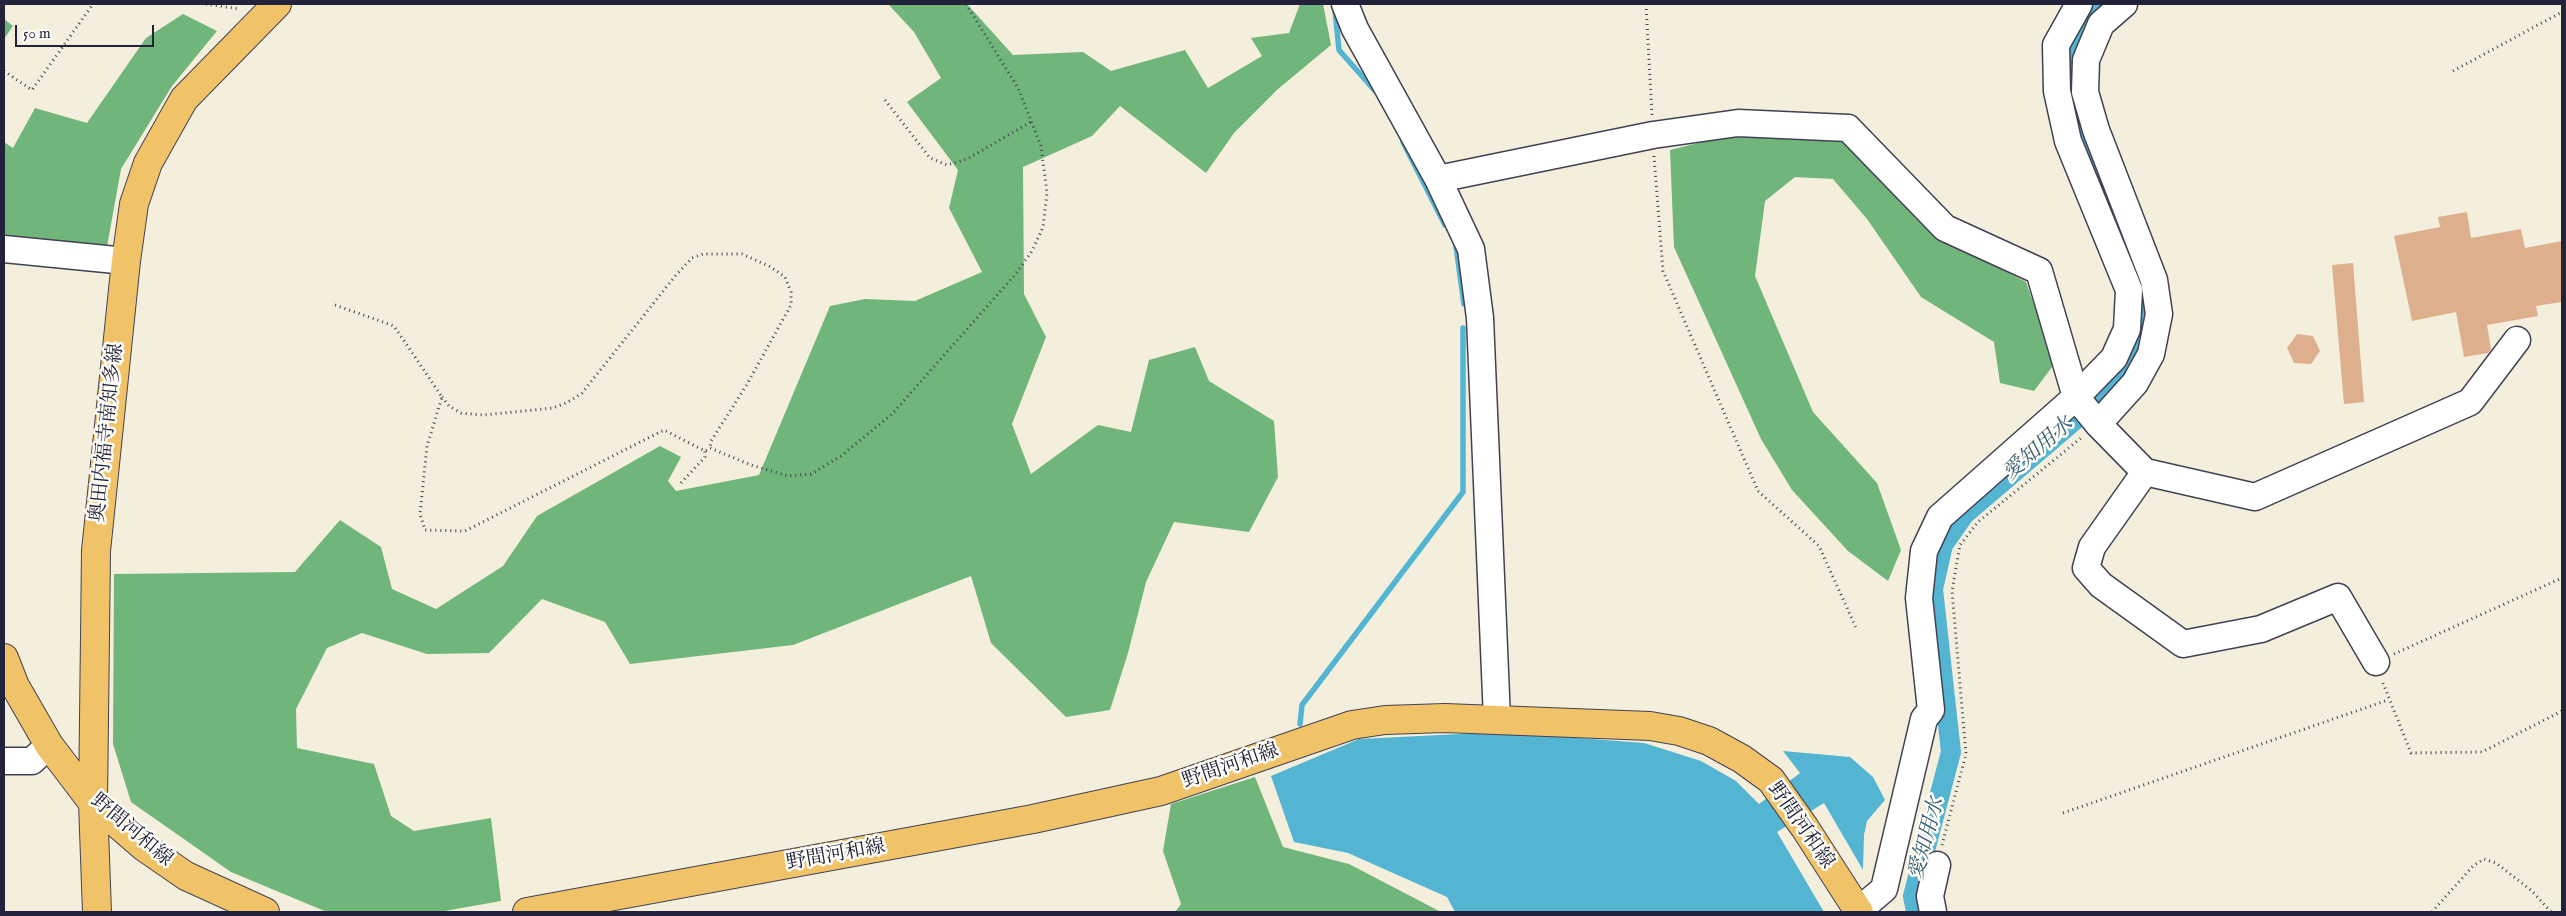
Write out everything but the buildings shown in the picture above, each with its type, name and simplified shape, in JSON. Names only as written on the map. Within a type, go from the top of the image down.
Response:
[{"type":"main road","name":"奥田内福寺南知多線","points":[[97,912],[93,802],[96,551],[126,261],[134,204],[148,163],[184,99],[277,4]]},
{"type":"main road","name":"野間河和線","points":[[4,658],[15,686],[49,745],[93,802],[144,847],[186,876],[265,912]]},
{"type":"main road","name":"野間河和線","points":[[527,912],[1033,820],[1161,791],[1352,725],[1386,720],[1497,719],[1650,726],[1679,731],[1709,741],[1742,759],[1771,780],[1805,828],[1858,912]]},
{"type":"street","points":[[1346,4],[1355,29],[1438,179],[1471,249],[1480,318],[1497,719]]},
{"type":"street","points":[[1858,912],[1884,889],[1924,719],[1931,710],[1919,598],[1924,551],[1940,517],[2076,397],[2114,358],[2127,329],[2129,290],[2068,141],[2057,91],[2056,45],[2079,4]]},
{"type":"street","points":[[2098,424],[2135,383],[2151,354],[2158,314],[2154,280],[2096,130],[2085,92],[2086,60],[2101,24],[2124,4]]},
{"type":"street","points":[[1438,179],[1652,135],[1738,123],[1848,128],[1945,228],[2039,271],[2076,397],[2098,424],[2145,472],[2255,497],[2470,402],[2517,340]]},
{"type":"street","points":[[4,249],[126,261]]},
{"type":"street","points":[[2145,472],[2092,547],[2086,568],[2101,585],[2183,644],[2261,630],[2338,597],[2376,662]]},
{"type":"street","points":[[4,761],[32,761],[49,745]]},
{"type":"street","points":[[1934,912],[1930,896],[1937,864]]},
{"type":"path","points":[[4,71],[32,90],[93,4]]},
{"type":"path","points":[[710,448],[751,465],[788,476],[811,474],[841,456],[892,414],[1015,275],[1032,251],[1043,227],[1047,193],[1041,146],[1018,88],[966,4]]},
{"type":"path","points":[[1646,4],[1652,135],[1663,270],[1758,491],[1819,546],[1857,630]]},
{"type":"path","points":[[2453,71],[2562,12]]},
{"type":"path","points":[[885,100],[930,158],[947,165],[966,159],[1032,122]]},
{"type":"path","points":[[335,305],[394,326],[442,397],[449,406],[460,413],[483,415],[553,408],[568,402],[582,393],[676,275],[692,258],[703,254],[742,254],[771,267],[785,277],[791,292],[791,305],[746,386],[711,441],[710,448]]},
{"type":"path","points":[[442,397],[427,446],[420,514],[425,530],[465,531],[664,430],[705,451]]},
{"type":"path","points":[[1937,864],[1966,754],[1952,591],[1960,545],[1978,522],[2098,424]]},
{"type":"path","points":[[705,451],[710,448]]},
{"type":"path","points":[[681,483],[705,457],[705,451]]},
{"type":"path","points":[[2562,578],[2376,662],[2388,700],[2411,753],[2482,752],[2562,711]]},
{"type":"path","points":[[2063,814],[2388,700]]},
{"type":"path","points":[[2432,912],[2473,866],[2484,859],[2496,862],[2532,890],[2551,912]]},
{"type":"green space","points":[[888,4],[967,4],[1013,55],[1083,52],[1111,71],[1185,50],[1208,88],[1262,56],[1251,38],[1289,33],[1300,4],[1323,4],[1331,45],[1278,89],[1234,133],[1206,173],[1120,106],[1092,136],[1023,167],[1024,294],[1046,337],[1012,424],[1031,474],[1098,425],[1131,432],[1149,360],[1195,347],[1209,381],[1274,421],[1278,477],[1249,532],[1174,522],[1146,582],[1128,653],[1110,710],[1066,717],[991,643],[971,576],[793,645],[630,664],[605,622],[542,599],[489,653],[427,654],[362,633],[327,648],[296,709],[297,748],[374,764],[391,816],[414,831],[491,818],[501,901],[439,912],[327,912],[231,872],[131,802],[113,744],[114,574],[295,572],[340,520],[381,547],[392,589],[436,609],[503,566],[537,516],[660,446],[681,457],[668,481],[676,491],[759,475],[830,306],[865,299],[915,301],[982,272],[949,208],[958,170],[907,102],[941,78],[914,32]]},
{"type":"green space","points":[[183,14],[217,31],[172,86],[121,169],[106,252],[4,241],[4,142],[13,148],[35,108],[87,123],[146,38]]},
{"type":"green space","points":[[4,19],[13,26],[4,39]]},
{"type":"green space","points":[[1742,132],[1841,140],[1937,235],[2026,282],[2055,363],[2034,391],[2000,383],[1994,342],[1921,297],[1867,219],[1833,179],[1795,177],[1765,201],[1755,276],[1813,412],[1877,483],[1901,550],[1888,581],[1848,551],[1792,490],[1761,439],[1674,247],[1670,150]]},
{"type":"green space","points":[[1255,777],[1283,847],[1349,864],[1441,912],[1175,912],[1181,904],[1163,851],[1171,804]]},
{"type":"water","points":[[1500,732],[1644,743],[1701,761],[1736,781],[1759,804],[1800,773],[1783,751],[1850,757],[1873,777],[1885,800],[1867,821],[1864,835],[1863,870],[1824,803],[1777,832],[1824,912],[1455,912],[1447,897],[1348,853],[1294,842],[1271,776],[1359,739]]},
{"type":"waterway","name":"愛知用水","points":[[1916,912],[1913,896],[1951,752],[1933,589],[1943,545],[1964,515],[2122,380],[2138,351],[2142,316],[2140,283],[2082,133],[2071,93],[2071,54],[2089,16],[2102,4]]},
{"type":"waterway","points":[[1335,10],[1339,50],[1376,92]]},
{"type":"waterway","points":[[1403,142],[1445,225]]},
{"type":"waterway","points":[[1456,246],[1464,304]]},
{"type":"waterway","points":[[1300,724],[1302,705],[1463,492],[1463,328]]}]
